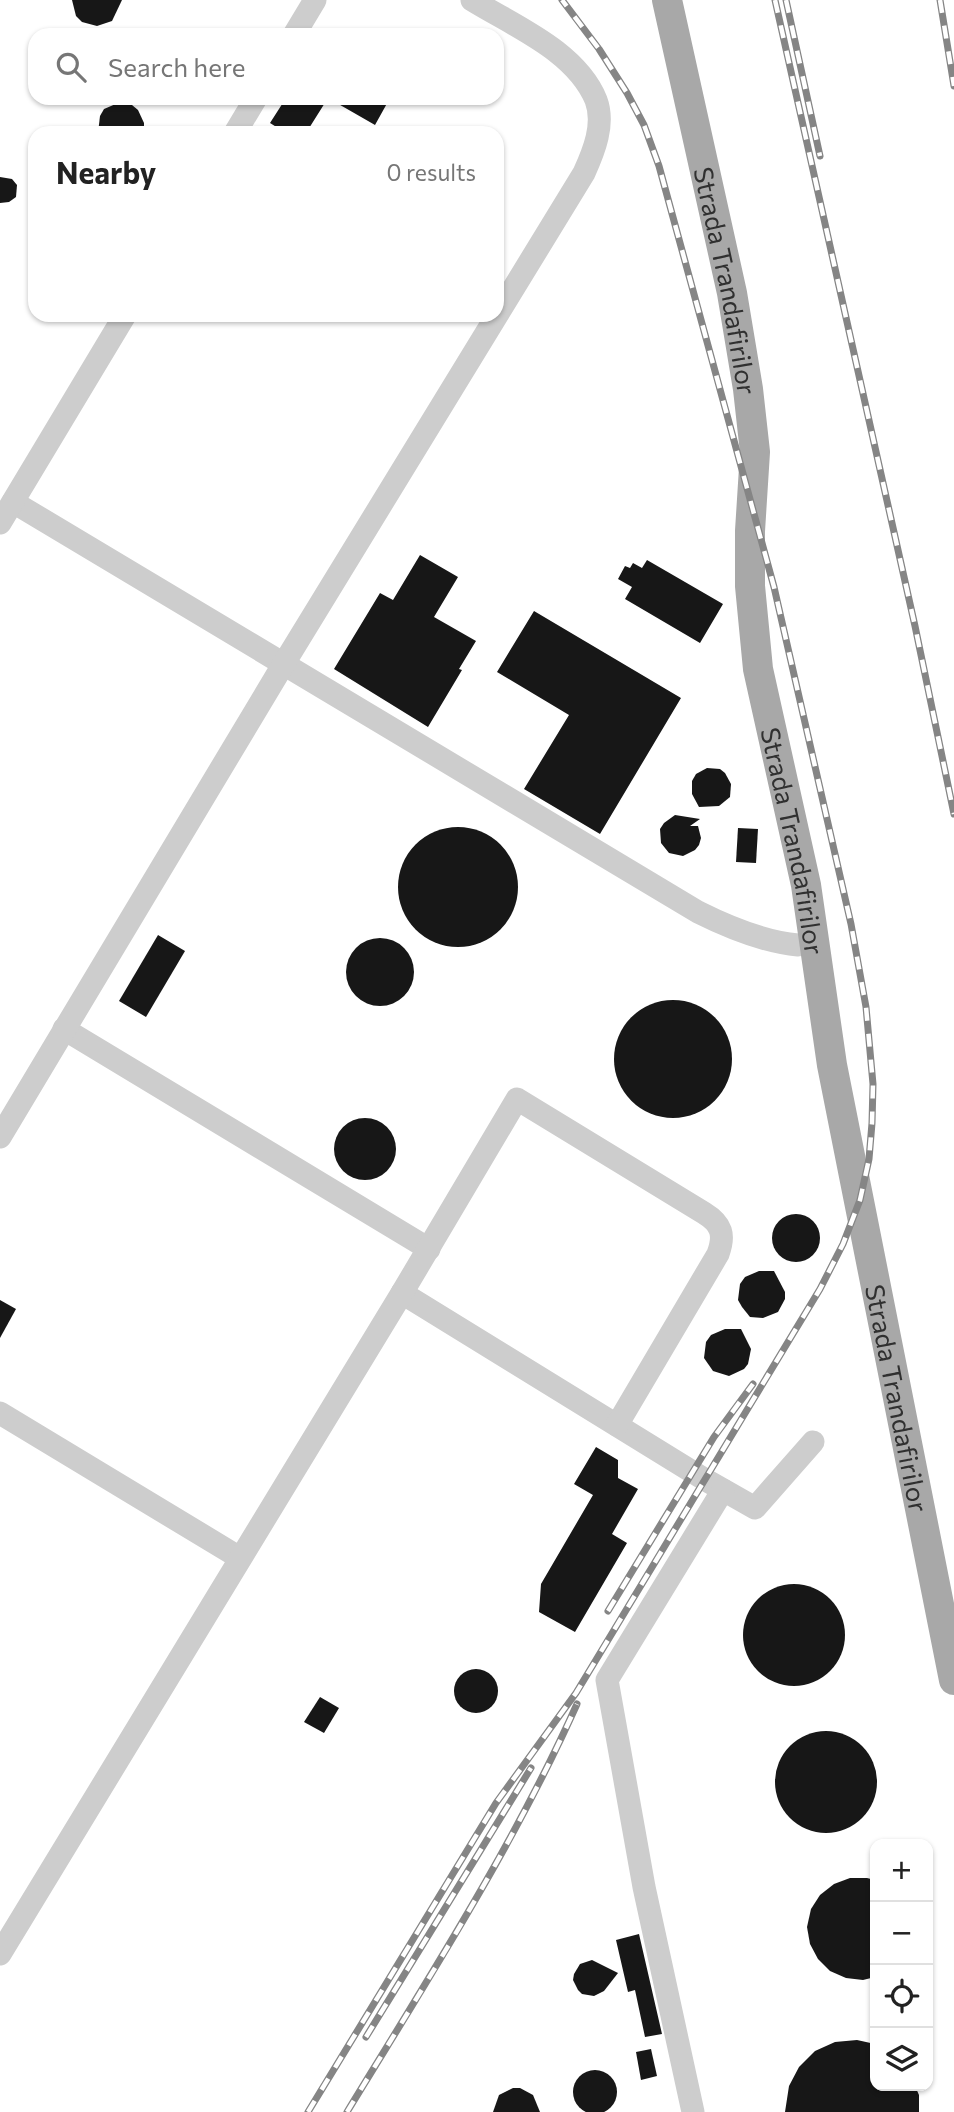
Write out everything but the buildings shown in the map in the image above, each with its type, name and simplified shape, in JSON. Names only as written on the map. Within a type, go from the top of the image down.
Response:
[{"type":"main road","name":"Strada Trandafirilor","points":[[667,0],[732,293],[750,403],[755,452],[750,586],[758,668],[806,885],[832,1065],[954,1679]]},
{"type":"lane","points":[[298,28],[316,0]]},
{"type":"lane","points":[[472,0],[554,50],[577,72],[596,101],[599,118],[598,136],[584,173],[504,304]]},
{"type":"lane","points":[[239,126],[252,105]]},
{"type":"lane","points":[[0,523],[121,322]]},
{"type":"lane","points":[[0,1137],[493,322]]},
{"type":"lane","points":[[13,502],[698,912],[724,925],[774,942],[798,945]]},
{"type":"lane","points":[[64,1029],[429,1249]]},
{"type":"lane","points":[[0,1954],[429,1249],[517,1099],[713,1219],[722,1233],[718,1254],[617,1425]]},
{"type":"lane","points":[[402,1293],[755,1508],[813,1442]]},
{"type":"lane","points":[[0,1413],[240,1558]]},
{"type":"lane","points":[[693,2112],[644,1887],[607,1680],[723,1490]]},
{"type":"railway","points":[[308,2112],[496,1803],[576,1693],[820,1289],[843,1244],[860,1200],[869,1159],[873,1084],[866,1007],[851,924],[774,587],[659,166],[644,125],[627,93],[599,49],[562,0]]},
{"type":"railway","points":[[775,0],[915,626],[954,814]]},
{"type":"railway","points":[[786,0],[820,156]]},
{"type":"railway","points":[[940,0],[954,86]]},
{"type":"railway","points":[[608,1611],[714,1437],[753,1384]]},
{"type":"railway","points":[[347,2112],[497,1861],[577,1704]]},
{"type":"railway","points":[[366,2037],[531,1768]]}]
